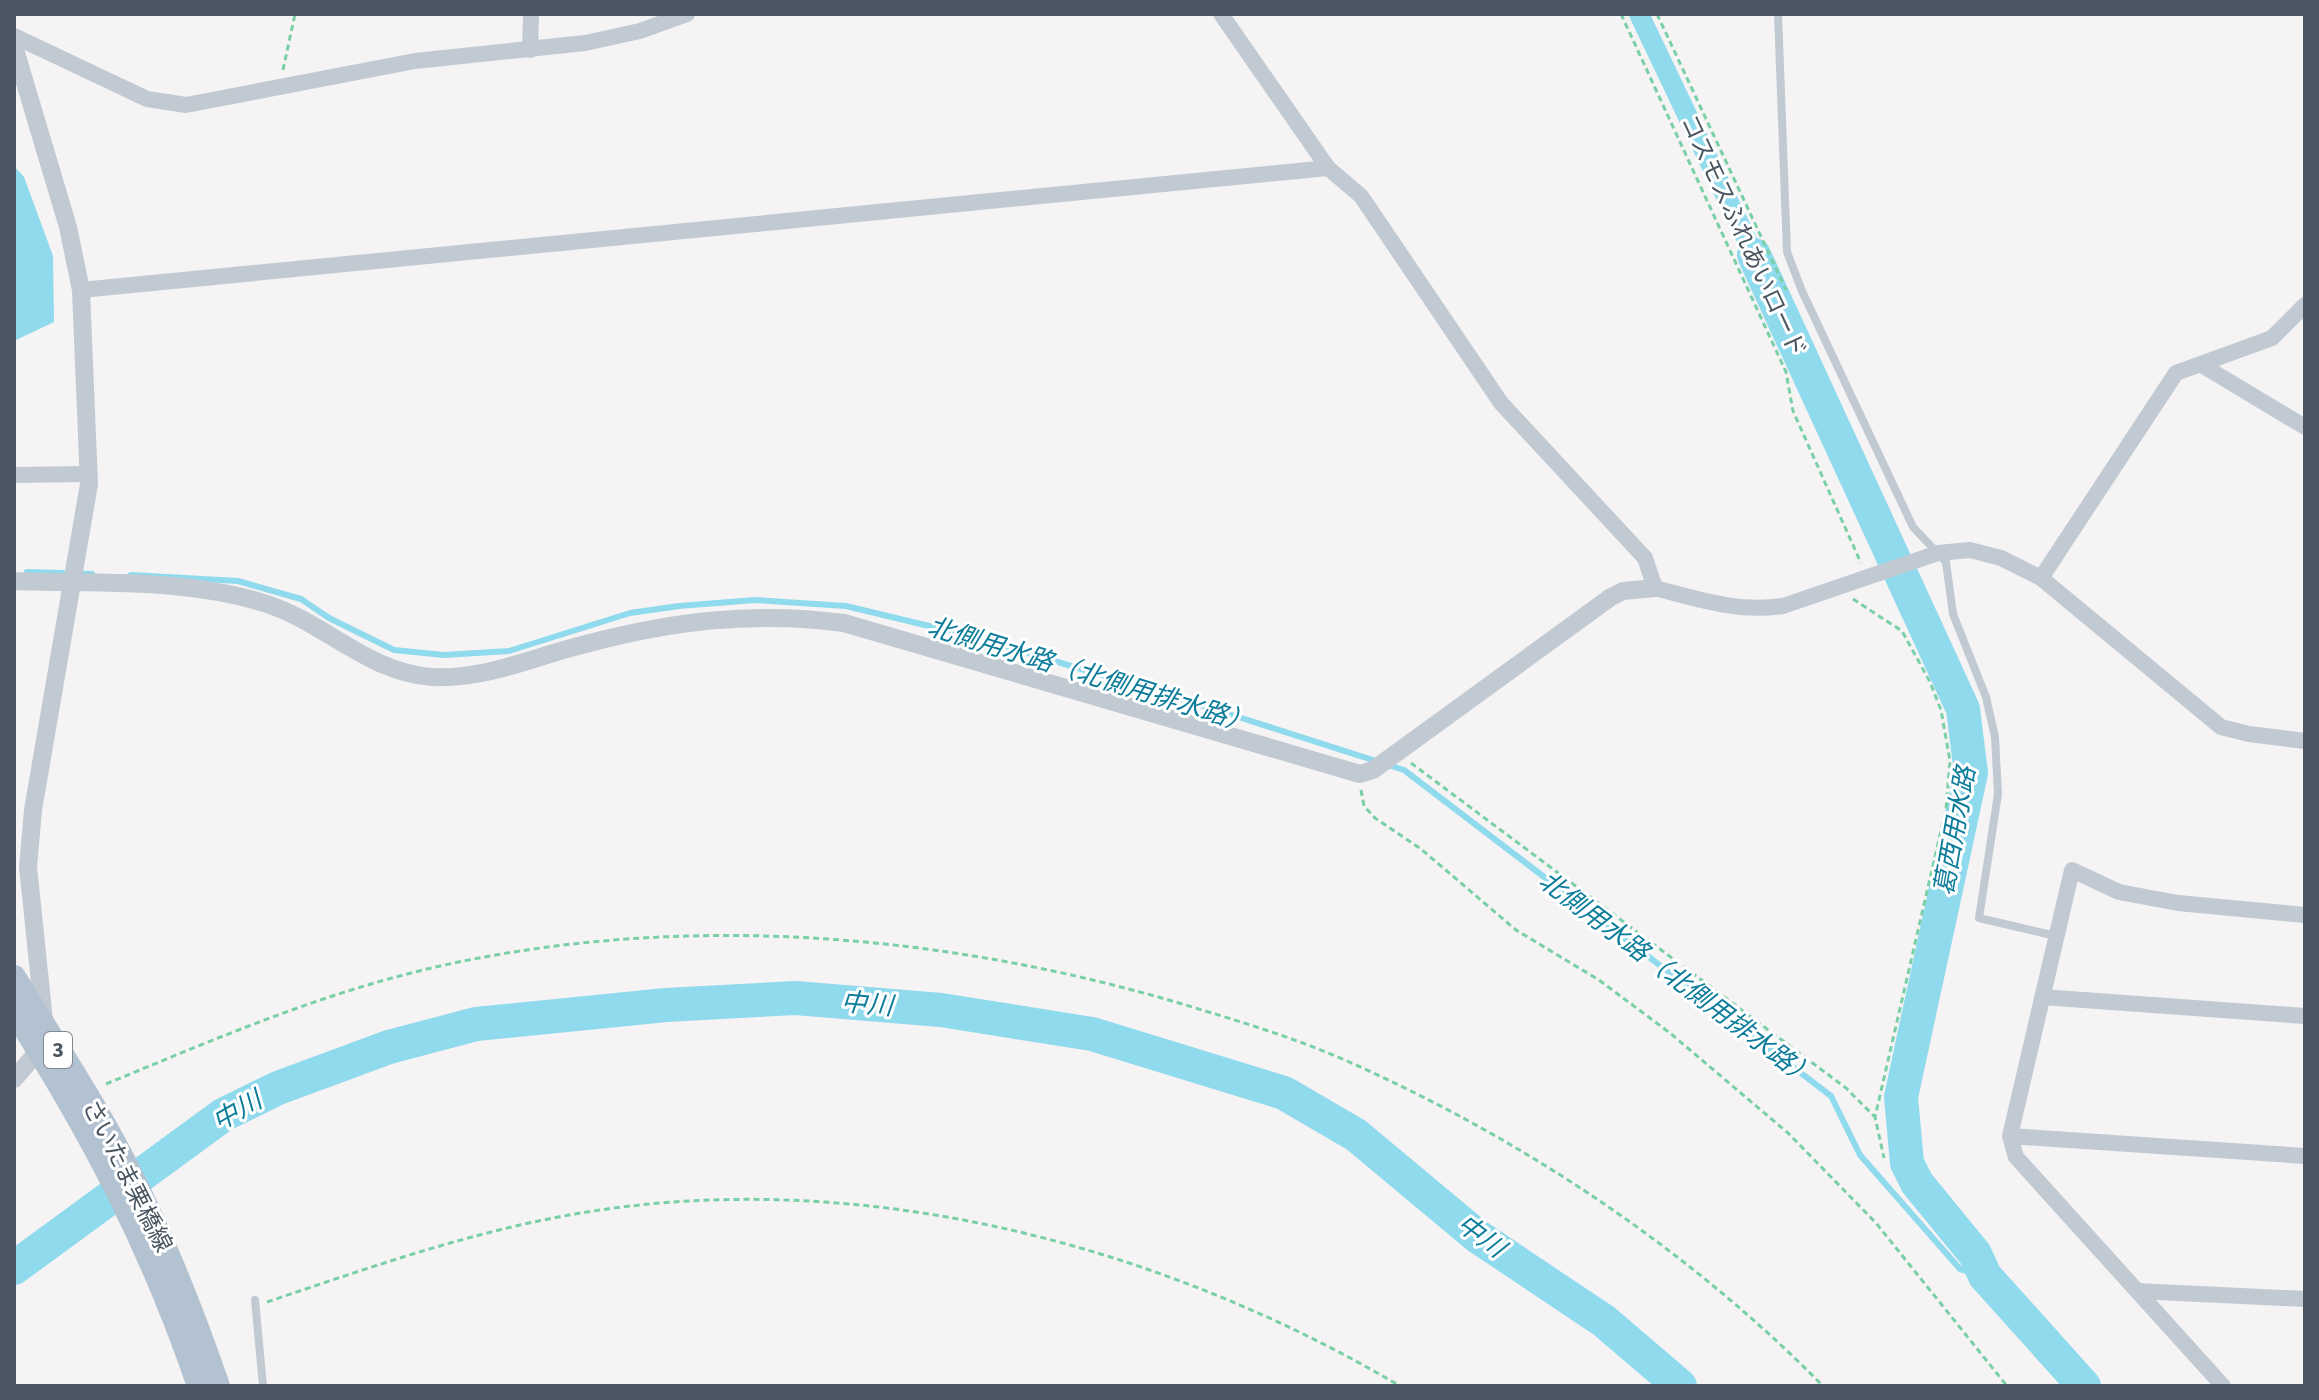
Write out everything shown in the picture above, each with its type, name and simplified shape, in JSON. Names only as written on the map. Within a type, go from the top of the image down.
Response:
[{"type":"main road","name":"さいたま栗橋線","points":[[14,977],[42,1040],[95,1127],[151,1240],[191,1309],[218,1386]]},
{"type":"main road","name":"さいたま栗橋線","points":[[14,1011],[42,1040],[85,1095],[95,1127]]},
{"type":"main road","name":"さいたま栗橋線","points":[[151,1240],[199,1386]]},
{"type":"street","points":[[530,50],[531,14]]},
{"type":"street","points":[[14,36],[147,99],[186,105],[415,61],[530,50],[640,31],[687,14]]},
{"type":"street","points":[[1221,14],[1328,168],[1361,196],[1501,403],[1645,558],[1655,588]]},
{"type":"street","points":[[14,46],[68,227],[81,290],[88,474],[33,810],[28,867],[42,1040],[14,1079]]},
{"type":"street","points":[[81,290],[1328,168]]},
{"type":"street","points":[[2041,578],[2176,373],[2272,338],[2305,305]]},
{"type":"street","points":[[2200,364],[2305,427]]},
{"type":"street","points":[[14,475],[88,474]]},
{"type":"street","points":[[14,581],[223,592],[269,604],[353,651],[387,665],[431,677],[473,675],[678,622],[788,615],[844,623],[1367,772],[1623,591],[1655,588],[1731,607],[1763,609],[1844,586],[1868,569],[1938,553],[1970,550],[1990,555],[2041,578],[2121,640],[2206,717],[2233,731],[2305,741]]},
{"type":"street","points":[[2223,1386],[2016,1157],[2010,1136],[2072,870],[2119,892],[2178,903],[2305,915]]},
{"type":"street","points":[[2042,997],[2305,1016]]},
{"type":"street","points":[[2010,1136],[2305,1156]]},
{"type":"street","points":[[2137,1291],[2305,1299]]},
{"type":"lane","points":[[1778,14],[1787,252],[1802,291],[1913,527],[1925,544],[1938,553],[1950,575],[1953,614],[1986,697],[1995,737],[1998,794],[1979,918],[2057,936]]},
{"type":"lane","points":[[256,1303],[263,1386]]},
{"type":"path","points":[[280,85],[295,14]]},
{"type":"path","name":"コスモスふれあいロード","points":[[1621,14],[1786,372],[1793,411],[1868,569]]},
{"type":"path","points":[[1657,14],[1791,300]]},
{"type":"path","points":[[1844,586],[1859,604],[1902,631],[1916,652],[1941,710],[1950,761],[1946,809],[1934,866],[1875,1117],[1884,1158]]},
{"type":"path","points":[[1394,754],[1846,1088],[1875,1117]]},
{"type":"path","points":[[1367,772],[1364,806],[1375,818],[1421,849],[1516,930],[1599,980],[1670,1033],[1788,1133],[1876,1223],[2007,1386]]},
{"type":"path","points":[[85,1095],[138,1071],[338,994],[443,966],[559,946],[771,934],[875,943],[1024,966],[1123,987],[1230,1018],[1344,1060],[1435,1104],[1582,1188],[1669,1251],[1745,1312],[1823,1386]]},
{"type":"path","points":[[256,1303],[479,1235],[577,1214],[709,1200],[826,1201],[935,1215],[1130,1264],[1246,1305],[1346,1354],[1400,1386]]},
{"type":"water","points":[[14,166],[24,177],[53,256],[54,322],[14,341]]},
{"type":"waterway","points":[[1639,14],[1754,255]]},
{"type":"waterway","name":"葛西用水路","points":[[1754,255],[1963,709],[1971,773],[1901,1097],[1907,1163],[1917,1183],[1975,1254],[1985,1276],[2084,1386]]},
{"type":"waterway","name":"北側用水路（北側用排水路）","points":[[27,572],[92,574]]},
{"type":"waterway","name":"北側用水路（北側用排水路）","points":[[131,575],[238,581],[301,599],[329,618],[394,650],[444,655],[509,651],[630,613],[679,606],[755,600],[846,606],[979,638],[1404,770],[1831,1096],[1860,1155],[1960,1269],[1985,1276]]},
{"type":"waterway","name":"中川","points":[[14,1268],[223,1115],[278,1088],[389,1047],[476,1024],[666,1005],[795,998],[941,1010],[1092,1034],[1284,1093],[1356,1135],[1477,1236],[1604,1321],[1680,1386]]}]
